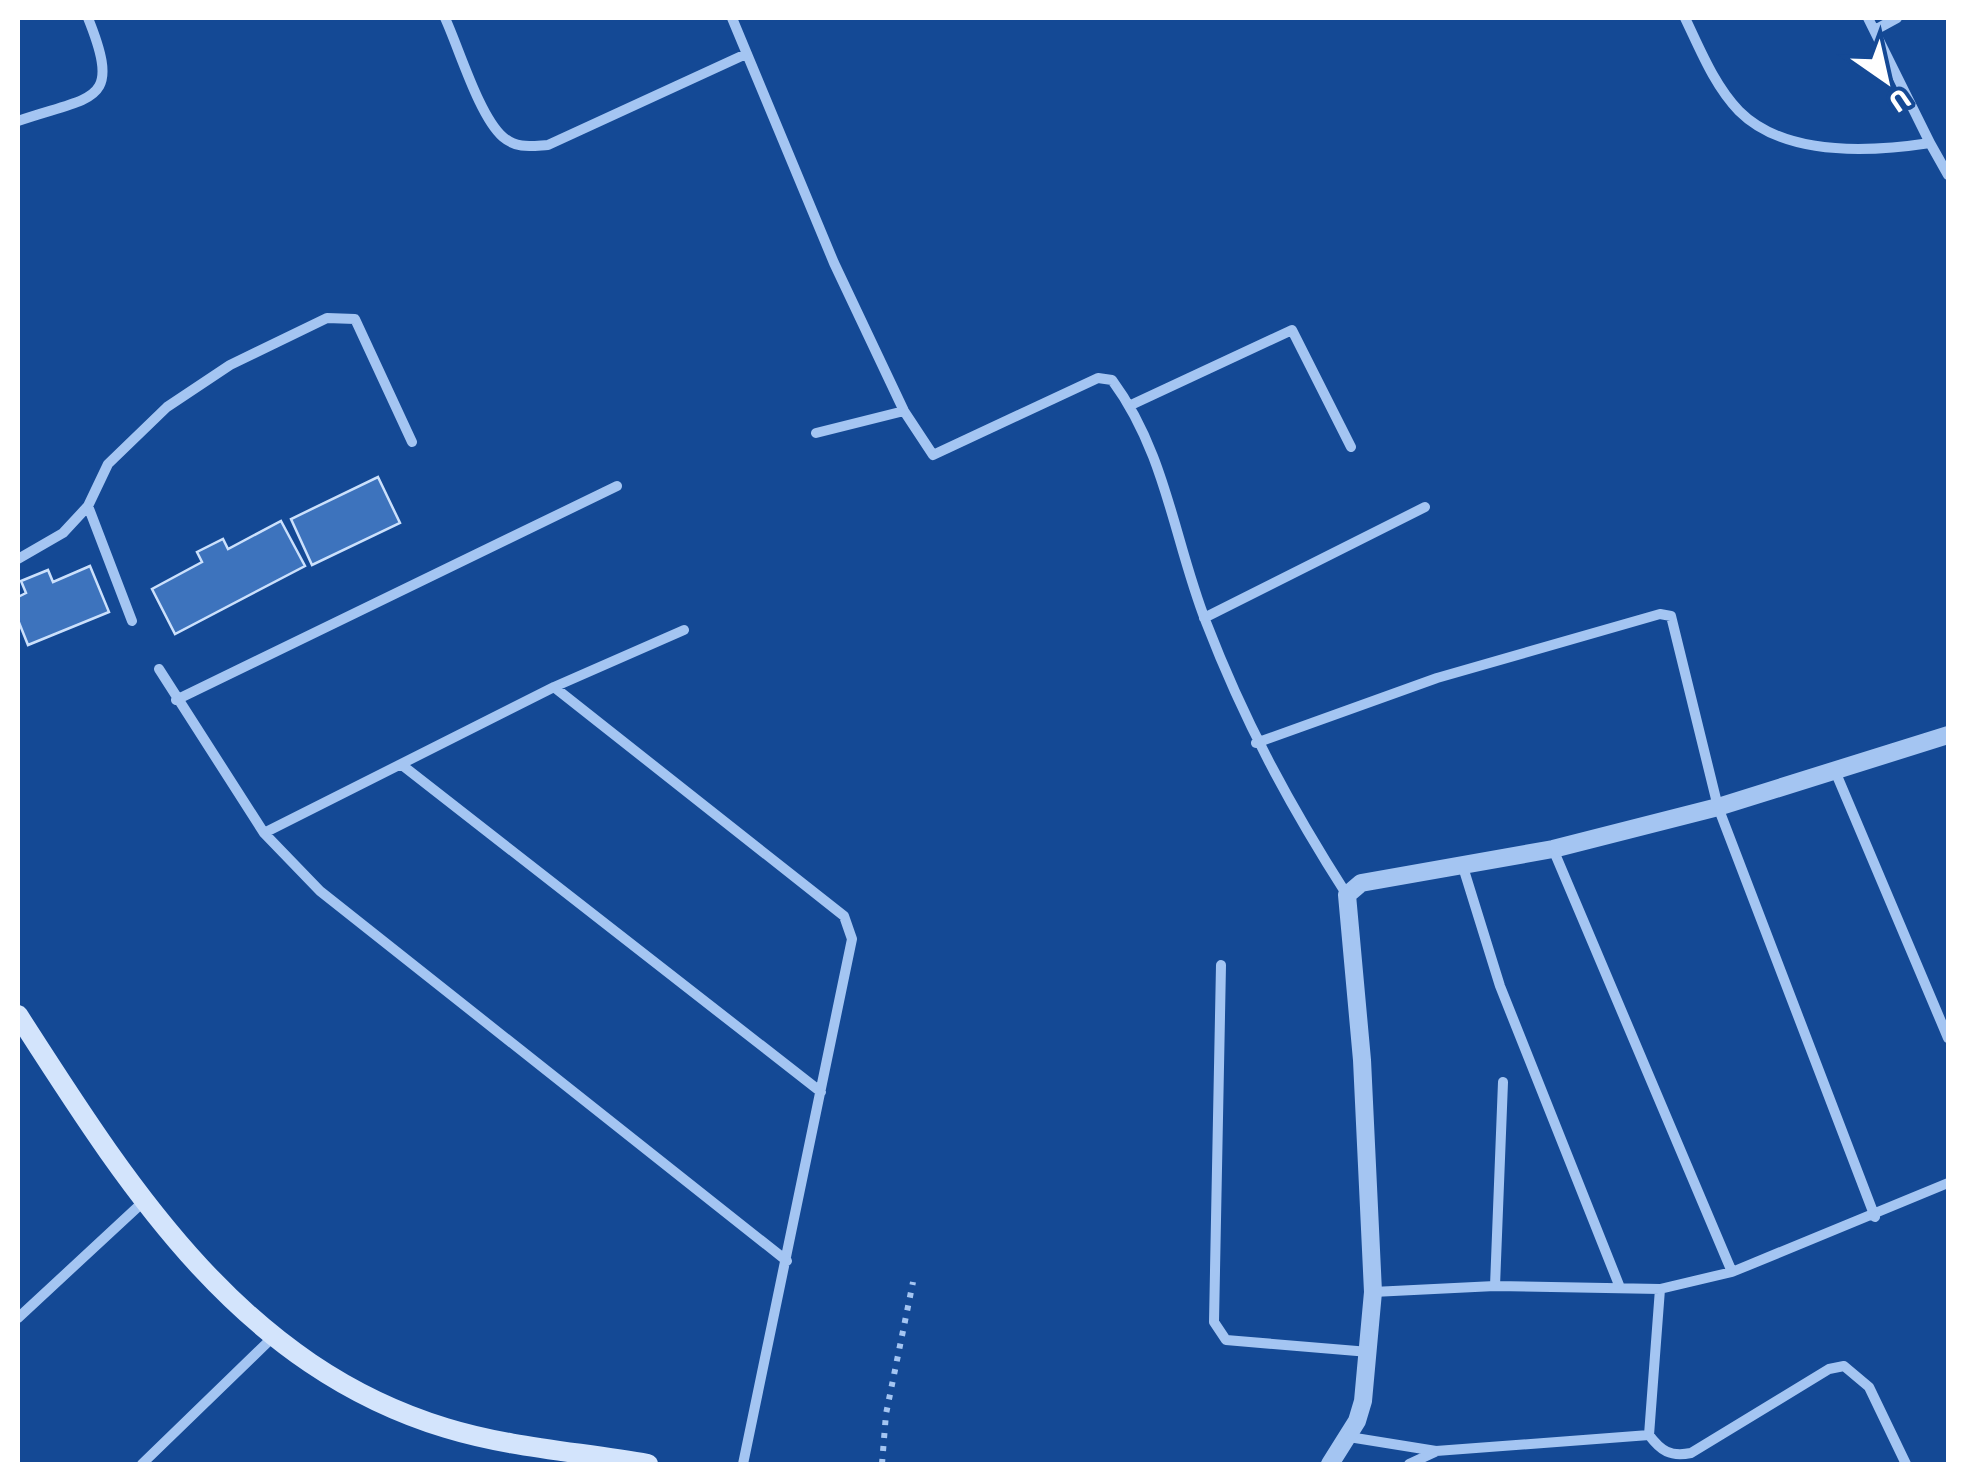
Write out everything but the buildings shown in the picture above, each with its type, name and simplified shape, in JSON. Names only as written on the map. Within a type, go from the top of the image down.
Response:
[{"type":"main road","points":[[18,1015],[142,1203],[210,1282],[272,1338],[328,1378],[444,1428],[581,1459],[648,1464]]},
{"type":"street","points":[[18,121],[98,90],[106,76],[105,60],[88,18]]},
{"type":"street","points":[[445,18],[489,118],[503,137],[523,148],[548,145],[746,54]]},
{"type":"street","points":[[732,18],[834,263],[904,411],[933,455],[1098,378],[1112,380],[1130,405],[1156,458],[1204,618],[1256,743],[1347,895],[1361,1043],[1373,1292],[1363,1401],[1348,1437],[1330,1464]]},
{"type":"street","points":[[1684,18],[1715,78],[1739,111],[1765,130],[1848,149],[1930,143]]},
{"type":"street","points":[[1868,18],[1930,143],[1947,168]]},
{"type":"street","points":[[1874,30],[1897,18]]},
{"type":"street","points":[[18,558],[64,533],[88,506],[108,464],[166,406],[230,365],[327,318],[355,320],[412,442]]},
{"type":"street","points":[[1130,405],[1292,330],[1350,447]]},
{"type":"street","points":[[816,433],[904,411]]},
{"type":"street","points":[[176,700],[617,486]]},
{"type":"street","points":[[88,506],[132,621]]},
{"type":"street","points":[[1204,618],[1426,507]]},
{"type":"street","points":[[1256,743],[1437,678],[1668,615],[1676,627],[1718,807],[1874,1217]]},
{"type":"street","points":[[264,832],[554,687],[684,630]]},
{"type":"street","points":[[159,669],[264,832],[320,892],[786,1261]]},
{"type":"street","points":[[554,687],[844,916],[852,939],[743,1464]]},
{"type":"street","points":[[1347,895],[1361,884],[1553,850],[1718,807],[1948,735]]},
{"type":"street","points":[[402,765],[821,1092]]},
{"type":"street","points":[[1834,771],[1948,1038]]},
{"type":"street","points":[[1553,850],[1732,1272]]},
{"type":"street","points":[[1463,867],[1500,986],[1619,1285]]},
{"type":"street","points":[[1220,965],[1214,1322],[1218,1333],[1226,1340],[1370,1352]]},
{"type":"street","points":[[1495,1286],[1503,1082]]},
{"type":"street","points":[[1373,1292],[1495,1286],[1619,1285],[1660,1289],[1732,1272],[1874,1217],[1948,1183]]},
{"type":"street","points":[[18,1318],[142,1203]]},
{"type":"street","points":[[1660,1289],[1649,1434],[1666,1452],[1690,1453],[1830,1369],[1844,1366],[1869,1387],[1906,1464]]},
{"type":"street","points":[[142,1464],[272,1338]]},
{"type":"street","points":[[1348,1437],[1436,1451],[1649,1434]]},
{"type":"street","points":[[1409,1464],[1436,1451]]},
{"type":"path","points":[[882,1464],[886,1414],[913,1282]]}]
